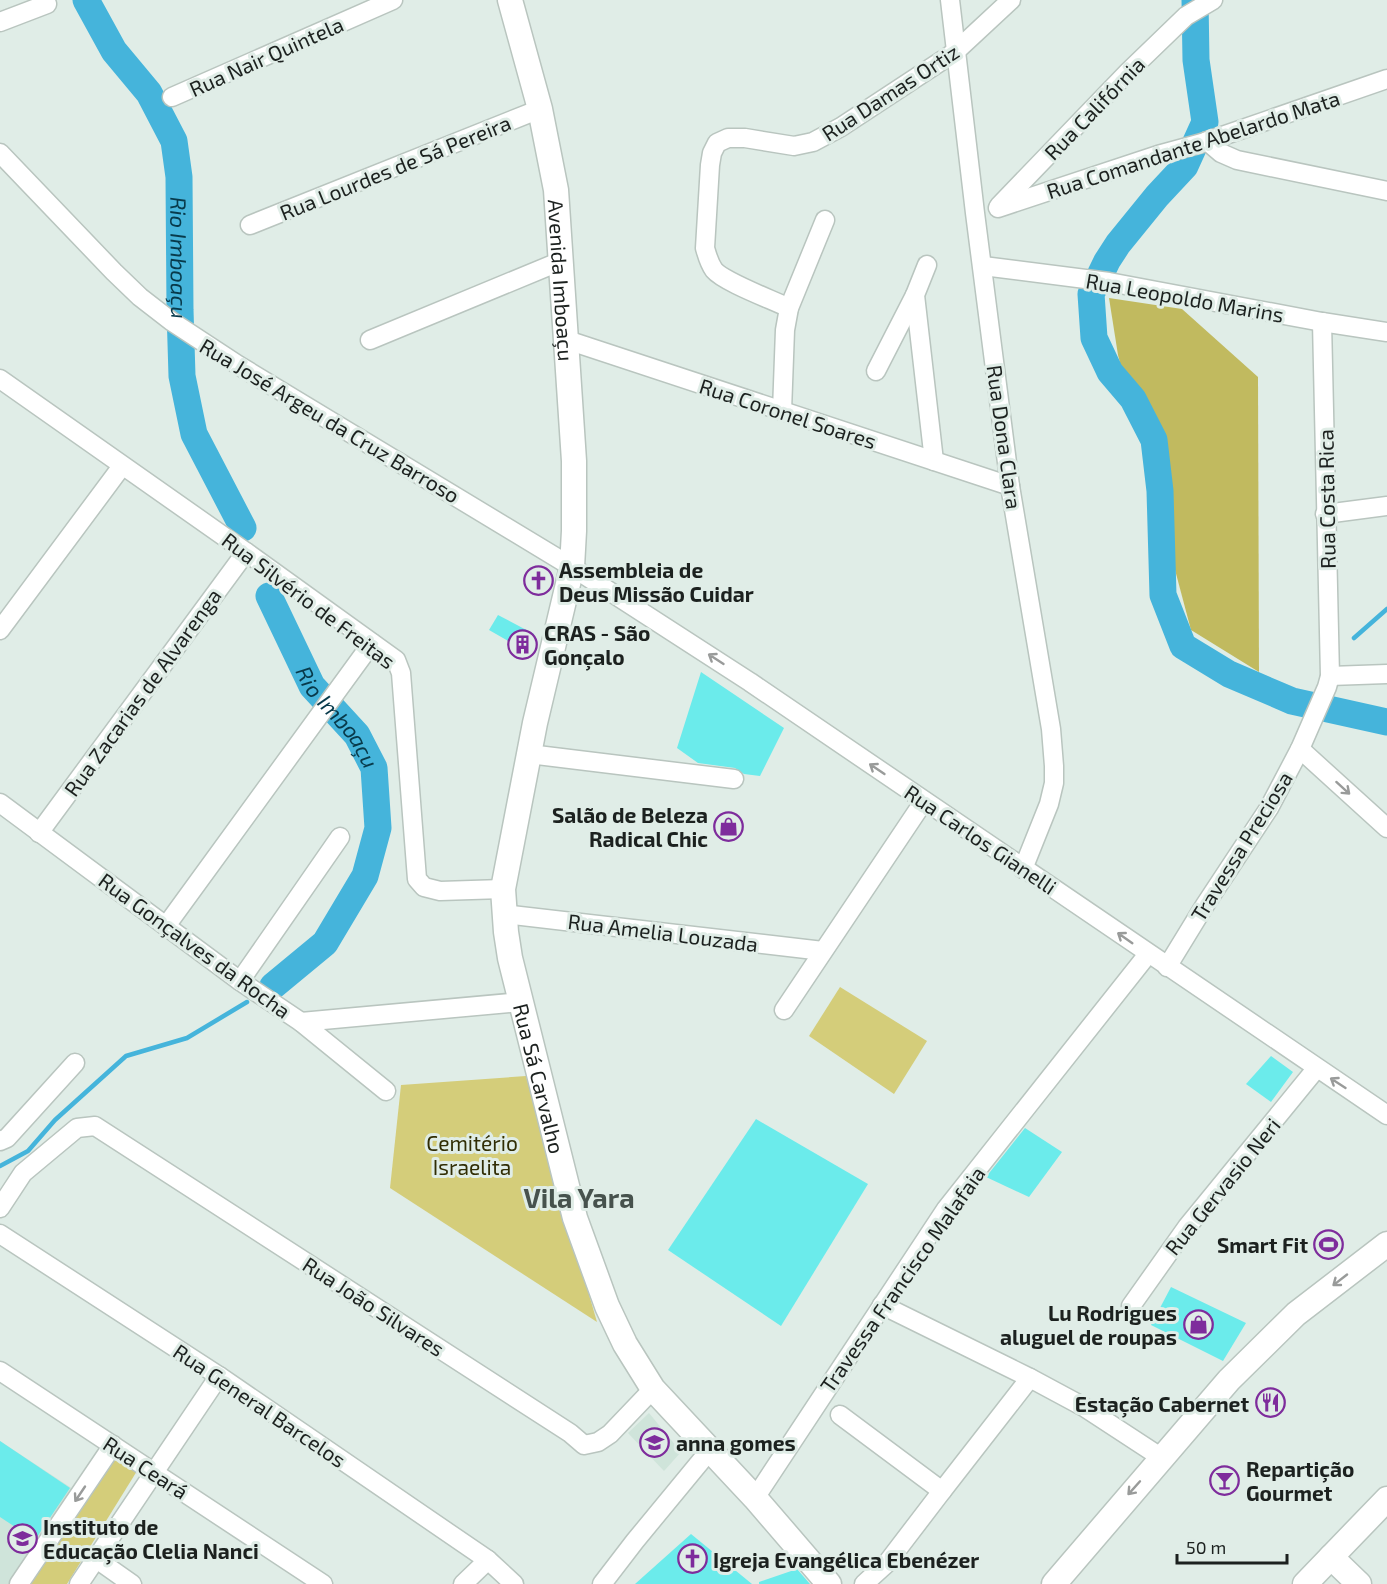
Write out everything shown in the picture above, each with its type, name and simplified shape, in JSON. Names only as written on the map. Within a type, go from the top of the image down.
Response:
[{"type":"main road","name":"Avenida Imboaçu","points":[[510,0],[540,109],[556,190],[574,461],[572,567]]},
{"type":"main road","name":"Rua Sá Carvalho","points":[[572,567],[529,754],[503,889],[510,958],[520,1002],[575,1218],[625,1344],[653,1389],[755,1498],[829,1584]]},
{"type":"main road","points":[[1054,1584],[1229,1380],[1296,1314],[1387,1244]]},
{"type":"main road","points":[[1305,1584],[1387,1499]]},
{"type":"main road","points":[[1331,1557],[1359,1584]]},
{"type":"street","name":"Rua Nair Quintela","points":[[172,97],[393,0]]},
{"type":"street","name":"Rua Dona Clara","points":[[950,0],[1010,486],[1051,729],[1054,766],[1049,804],[1023,868]]},
{"type":"street","name":"Rua Damas Ortiz","points":[[789,308],[727,279],[715,271],[708,261],[705,248],[710,165],[717,143],[728,138],[745,138],[794,146],[813,142],[841,127],[955,52],[1011,0]]},
{"type":"street","name":"Rua Califórnia","points":[[998,208],[1128,72],[1186,16],[1208,3]]},
{"type":"street","points":[[0,22],[47,4]]},
{"type":"street","name":"Rua Comandante Abelardo Mata","points":[[998,208],[1158,155],[1199,144],[1387,79]]},
{"type":"street","name":"Rua Lourdes de Sá Pereira","points":[[250,225],[540,109]]},
{"type":"street","points":[[1199,144],[1237,160],[1387,191]]},
{"type":"street","name":"Rua José Argeu da Cruz Barroso","points":[[0,153],[123,280],[171,321],[248,371],[572,567]]},
{"type":"street","points":[[975,213],[998,208]]},
{"type":"street","points":[[782,411],[785,340],[789,308],[825,220]]},
{"type":"street","points":[[370,340],[561,261]]},
{"type":"street","points":[[876,371],[915,295],[927,265]]},
{"type":"street","name":"Rua Leopoldo Marins","points":[[983,266],[1109,282],[1387,332]]},
{"type":"street","points":[[915,295],[934,461]]},
{"type":"street","name":"Rua Costa Rica","points":[[1322,322],[1328,682]]},
{"type":"street","name":"Rua Coronel Soares","points":[[567,340],[1010,486]]},
{"type":"street","name":"Rua Silvério de Freitas","points":[[0,379],[396,660],[400,667],[417,879],[424,886],[440,891],[503,889]]},
{"type":"street","points":[[0,630],[122,466]]},
{"type":"street","points":[[1325,514],[1387,506]]},
{"type":"street","name":"Rua Zacarias de Alvarenga","points":[[39,833],[246,552]]},
{"type":"street","name":"Rua Carlos Gianelli","points":[[572,567],[750,682],[1316,1069],[1387,1115]]},
{"type":"street","points":[[166,926],[372,643]]},
{"type":"street","points":[[1328,682],[1387,674]]},
{"type":"street","name":"Travessa Preciosa","points":[[1167,967],[1269,808],[1300,748],[1328,682]]},
{"type":"street","points":[[1300,748],[1387,828]]},
{"type":"street","points":[[529,754],[734,779]]},
{"type":"street","points":[[784,1010],[924,801]]},
{"type":"street","name":"Rua Gonçalves da Rocha","points":[[0,803],[240,981],[301,1022],[386,1091]]},
{"type":"street","points":[[240,981],[340,837]]},
{"type":"street","name":"Rua Amelia Louzada","points":[[504,914],[823,951]]},
{"type":"street","name":"Travessa Francisco Malafaia","points":[[755,1498],[946,1209],[1148,954]]},
{"type":"street","points":[[301,1022],[520,1002]]},
{"type":"street","points":[[0,1141],[7,1138],[75,1063]]},
{"type":"street","name":"Rua Gervasio Neri","points":[[1131,1306],[1187,1227],[1316,1069]]},
{"type":"street","name":"Rua João Silvares","points":[[23,1173],[77,1128],[95,1126],[585,1445],[598,1442],[610,1434],[653,1389]]},
{"type":"street","points":[[0,1180],[23,1173]]},
{"type":"street","points":[[0,1208],[23,1173]]},
{"type":"street","name":"Rua General Barcelos","points":[[0,1234],[219,1376],[488,1560],[514,1584]]},
{"type":"street","points":[[882,1305],[1084,1407],[1162,1458]]},
{"type":"street","name":"Rua Ceará","points":[[0,1371],[323,1584]]},
{"type":"street","points":[[79,1584],[219,1376]]},
{"type":"street","points":[[864,1584],[887,1563],[1030,1378]]},
{"type":"street","points":[[840,1415],[942,1491]]},
{"type":"street","points":[[19,1584],[113,1445]]},
{"type":"street","points":[[602,1584],[635,1540],[710,1450]]},
{"type":"street","points":[[95,1558],[132,1584]]},
{"type":"street","points":[[463,1584],[488,1560]]},
{"type":"shaded area","points":[[1109,298],[1182,309],[1258,377],[1259,672],[1191,630],[1118,355]]},
{"type":"shaded area","name":"anna gomes","points":[[649,1413],[681,1452],[664,1471],[628,1433]]},
{"type":"shaded area","name":"Instituto de Educação Clelia Nanci","points":[[0,1441],[76,1491],[13,1584],[0,1584]]},
{"type":"green space","points":[[840,987],[927,1041],[894,1094],[809,1036]]},
{"type":"green space","name":"Cemitério Israelita","points":[[526,1076],[597,1322],[390,1188],[401,1085]]},
{"type":"green space","points":[[115,1456],[137,1471],[67,1584],[29,1584]]},
{"type":"building","name":"CRAS - São Gonçalo","points":[[498,615],[534,634],[531,654],[489,630]]},
{"type":"building","points":[[701,672],[784,728],[760,776],[744,774],[735,768],[698,763],[677,748]]},
{"type":"building","points":[[1271,1056],[1293,1072],[1271,1102],[1246,1084]]},
{"type":"building","points":[[756,1119],[868,1184],[781,1326],[668,1250]]},
{"type":"building","points":[[1025,1128],[1062,1152],[1029,1197],[986,1177]]},
{"type":"building","name":"Lu Rodrigues aluguel de roupas","points":[[1171,1287],[1246,1323],[1223,1361],[1151,1325]]},
{"type":"building","name":"Instituto de Educação Clelia Nanci","points":[[0,1441],[70,1488],[35,1540],[0,1517]]},
{"type":"building","name":"Igreja Evangélica Ebenézer","points":[[691,1534],[752,1584],[635,1584]]},
{"type":"building","name":"Igreja Evangélica Ebenézer","points":[[797,1569],[810,1584],[759,1584],[759,1582]]},
{"type":"waterway","name":"Rio Imboaçu","points":[[86,0],[114,51],[149,93],[174,141],[179,177],[182,376],[194,434],[243,528]]},
{"type":"waterway","points":[[1195,0],[1196,60],[1205,122],[1185,166],[1157,196],[1107,261],[1091,294],[1094,338],[1110,372],[1133,399],[1154,440],[1160,491],[1163,595],[1183,646],[1229,674],[1292,701],[1387,722]]},
{"type":"waterway","name":"Rio Imboaçu","points":[[269,596],[312,686],[357,735],[374,768],[378,828],[365,876],[325,943],[273,986]]},
{"type":"waterway","points":[[1354,638],[1387,609]]},
{"type":"waterway","points":[[1286,698],[1293,691]]},
{"type":"waterway","name":"Rio Imboaçu","points":[[0,1166],[28,1151],[55,1120],[126,1056],[187,1038],[247,1002]]},
{"type":"place","name":"Assembleia de Deus Missão Cuidar","points":[[538,581]]},
{"type":"place","name":"CRAS - São Gonçalo","points":[[523,644]]},
{"type":"place","name":"Salão de Beleza Radical Chic","points":[[729,826]]},
{"type":"place","name":"Smart Fit","points":[[1329,1244]]},
{"type":"place","name":"Lu Rodrigues aluguel de roupas","points":[[1198,1324]]},
{"type":"place","name":"Estação Cabernet","points":[[1270,1403]]},
{"type":"place","name":"anna gomes","points":[[655,1442]]},
{"type":"place","name":"Repartição Gourmet","points":[[1225,1480]]},
{"type":"place","name":"Instituto de Educação Clelia Nanci","points":[[22,1538]]},
{"type":"place","name":"Igreja Evangélica Ebenézer","points":[[692,1559]]},
{"type":"district","name":"Vila Yara","points":[[579,1197]]}]
